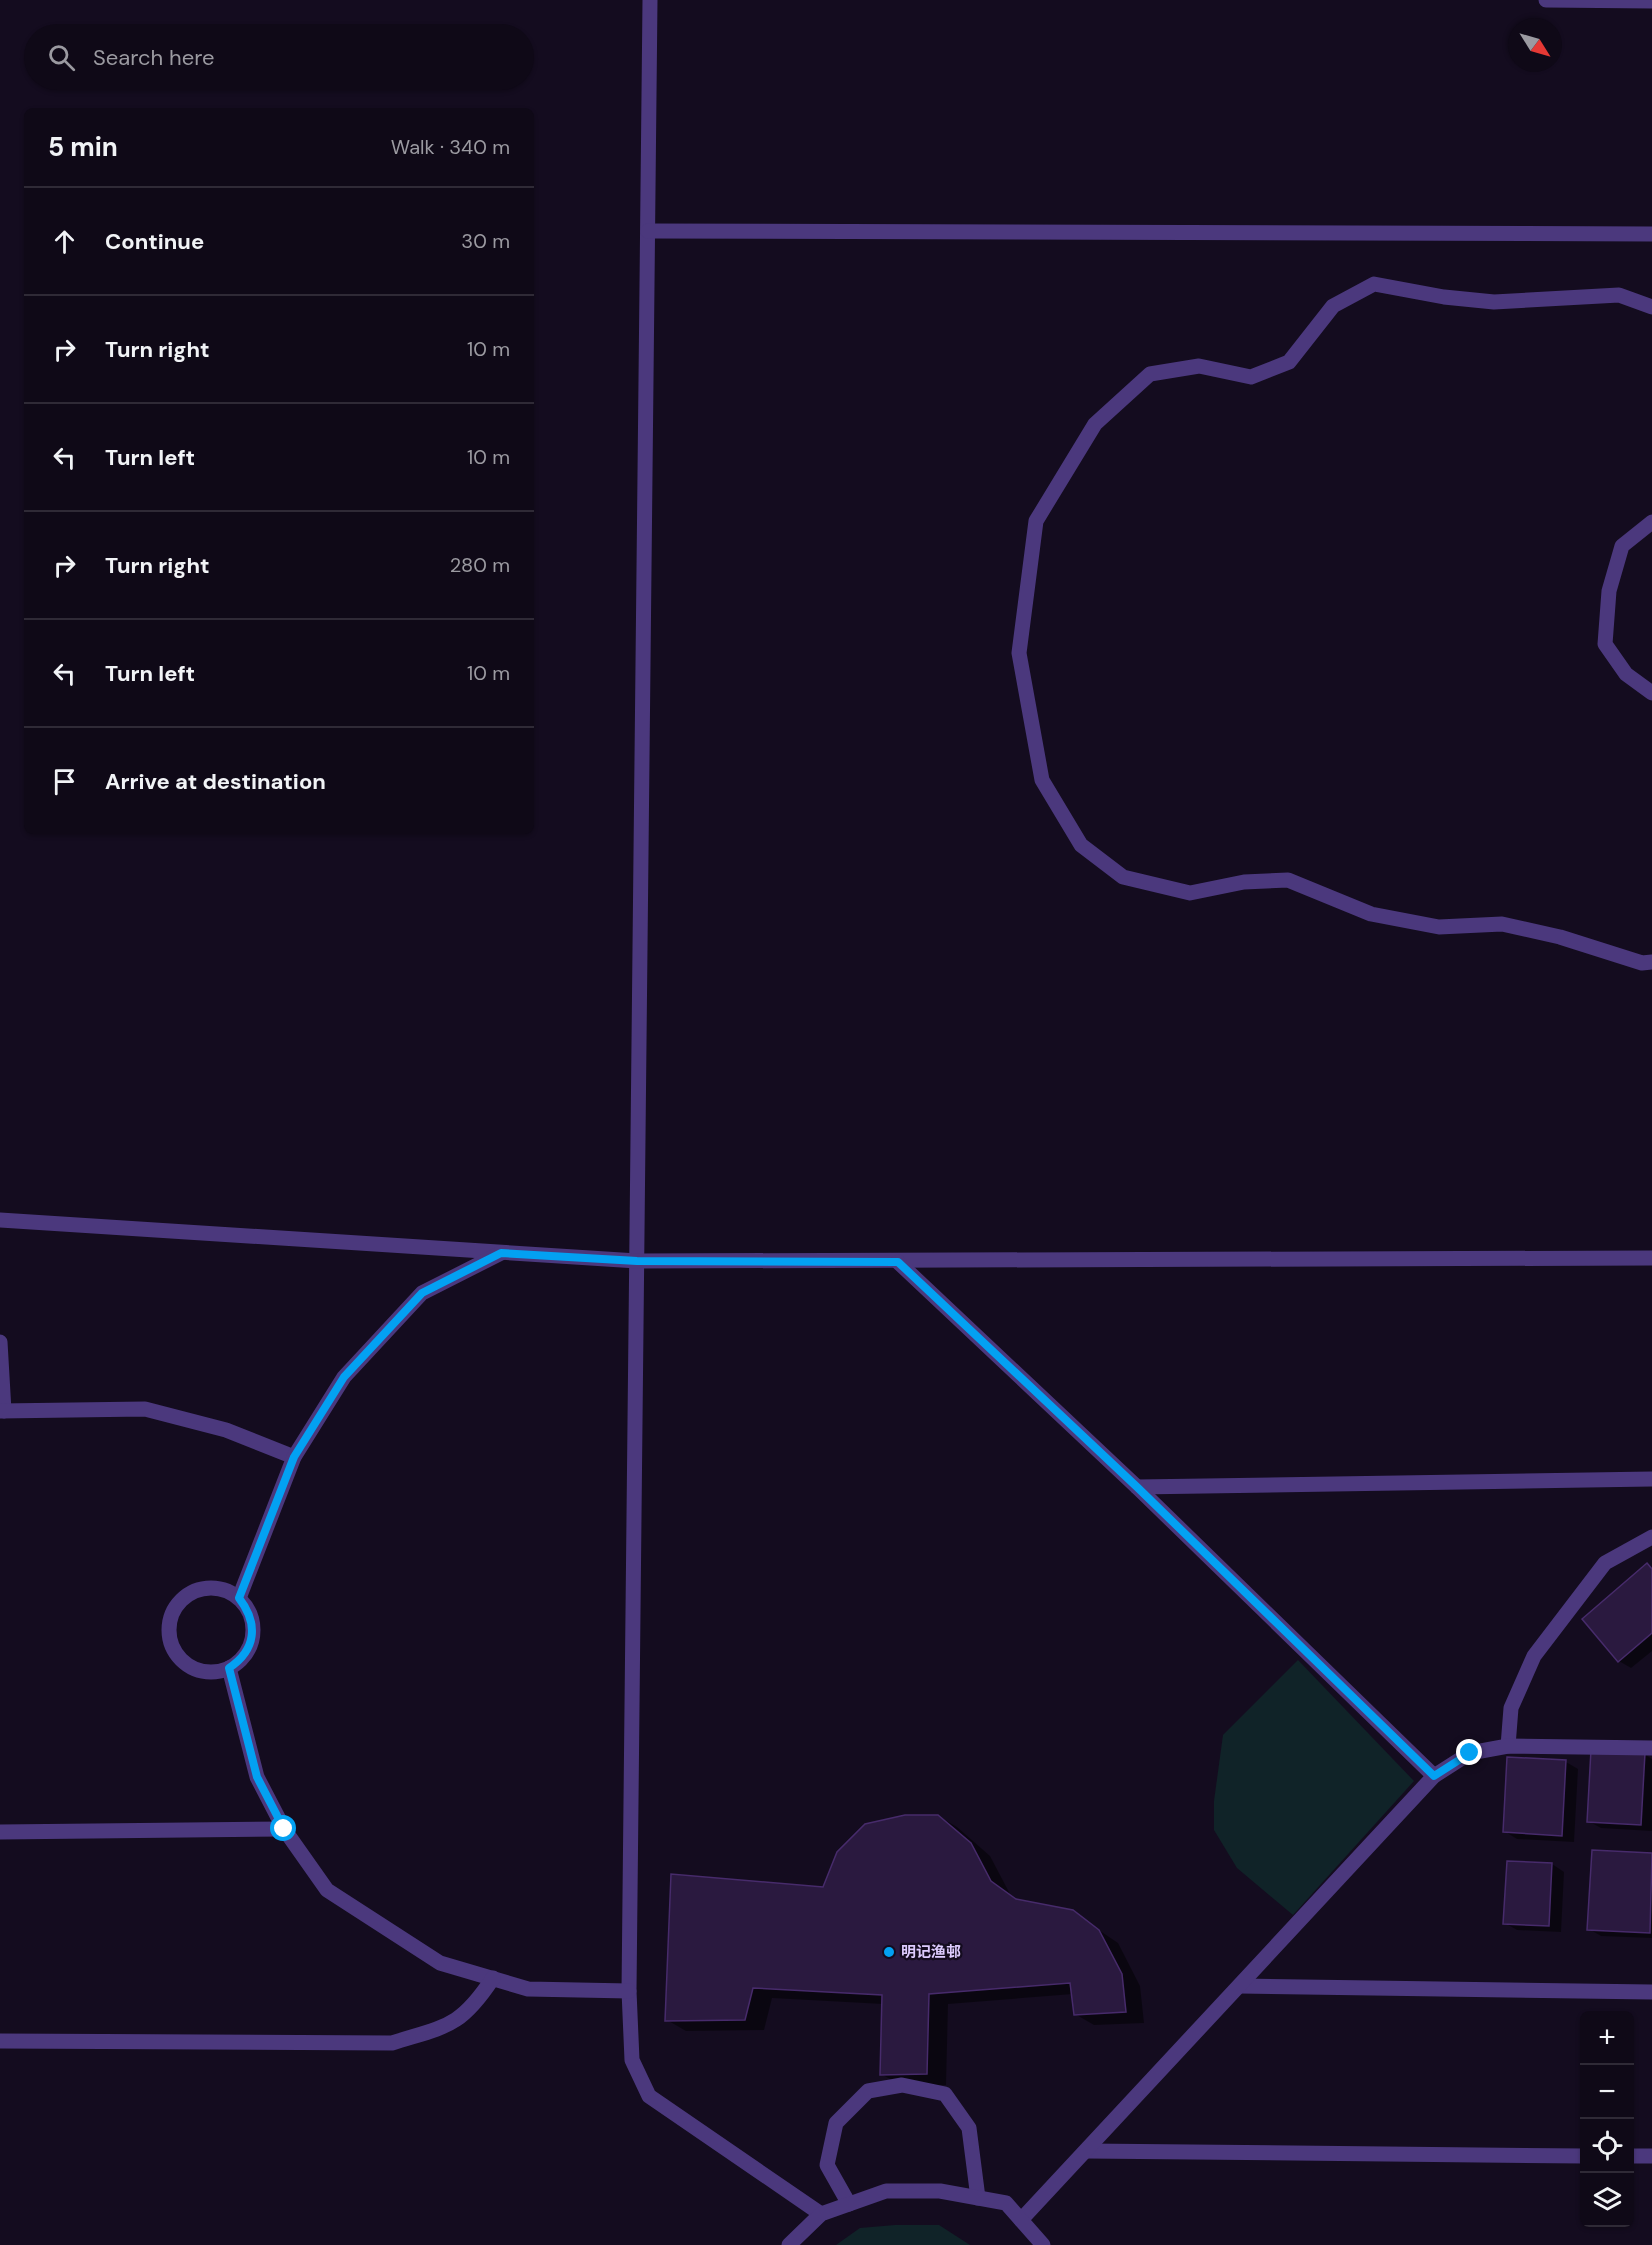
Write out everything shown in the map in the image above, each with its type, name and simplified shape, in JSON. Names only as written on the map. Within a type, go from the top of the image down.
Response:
[{"type":"street","points":[[650,0],[629,1991],[632,2061],[649,2096],[821,2214]]},
{"type":"street","points":[[1546,0],[1652,1]]},
{"type":"street","points":[[648,231],[1652,234]]},
{"type":"street","points":[[1652,307],[1619,295],[1494,302],[1444,297],[1374,284],[1333,306],[1289,362],[1251,377],[1199,366],[1150,374],[1095,424],[1036,521],[1019,653],[1042,780],[1081,845],[1123,877],[1190,893],[1244,882],[1288,880],[1371,914],[1439,927],[1502,924],[1560,937],[1642,963],[1652,962]]},
{"type":"street","points":[[1652,522],[1622,546],[1609,591],[1605,644],[1626,674],[1652,693]]},
{"type":"street","points":[[0,1220],[637,1261],[1652,1258]]},
{"type":"street","points":[[239,1598],[294,1457],[344,1377],[422,1293],[501,1253]]},
{"type":"street","points":[[898,1262],[1137,1487],[1434,1776]]},
{"type":"street","points":[[0,1342],[2,1411],[145,1409],[226,1430],[294,1457]]},
{"type":"street","points":[[1137,1487],[1652,1479]]},
{"type":"street","points":[[1508,1746],[1511,1708],[1534,1656],[1605,1563],[1652,1537]]},
{"type":"street","points":[[213,1588],[227,1591],[239,1598],[253,1622],[253,1636],[248,1649],[240,1661],[229,1668],[215,1673],[202,1672],[189,1667],[178,1658],[171,1645],[170,1618],[177,1605],[187,1595],[199,1589],[213,1588]]},
{"type":"street","points":[[229,1668],[257,1777],[284,1829],[327,1890],[440,1963],[528,1989],[629,1991]]},
{"type":"street","points":[[1021,2220],[1434,1776],[1470,1753],[1508,1746],[1652,1748]]},
{"type":"street","points":[[0,1832],[284,1829]]},
{"type":"street","points":[[0,2041],[392,2043],[453,2024],[476,2003],[493,1978]]},
{"type":"street","points":[[1240,1986],[1652,1992]]},
{"type":"street","points":[[849,2205],[827,2165],[836,2123],[868,2091],[902,2085],[945,2094],[969,2128],[978,2198]]},
{"type":"street","points":[[1087,2151],[1580,2156]]},
{"type":"street","points":[[1634,2156],[1652,2156]]},
{"type":"street","points":[[789,2245],[821,2214],[886,2191],[940,2191],[1006,2203],[1043,2245]]},
{"type":"green space","points":[[1298,1660],[1414,1781],[1293,1915],[1237,1868],[1214,1830],[1214,1801],[1223,1735]]},
{"type":"green space","points":[[939,2225],[970,2245],[836,2245],[860,2228]]},
{"type":"building","points":[[1647,1563],[1652,1569],[1652,1633],[1618,1662],[1582,1619]]},
{"type":"building","points":[[1591,1750],[1645,1753],[1641,1825],[1587,1822]]},
{"type":"building","points":[[1507,1757],[1566,1760],[1562,1836],[1503,1832]]},
{"type":"building","name":"明记渔邨","points":[[905,1815],[938,1815],[971,1843],[991,1881],[1016,1899],[1073,1910],[1099,1930],[1122,1974],[1126,2012],[1074,2015],[1070,1983],[929,1994],[927,2074],[880,2075],[882,1995],[753,1988],[745,2020],[665,2021],[671,1874],[823,1887],[837,1852],[865,1824]]},
{"type":"building","points":[[1592,1850],[1652,1853],[1650,1933],[1587,1930]]},
{"type":"building","points":[[1507,1861],[1552,1863],[1549,1926],[1503,1924]]},
{"type":"place","name":"明记渔邨","points":[[889,1952]]},
{"type":"route","points":[[284,1829],[257,1777],[229,1668],[240,1661],[253,1636],[253,1622],[239,1598],[294,1457],[344,1377],[422,1293],[501,1253],[637,1261],[898,1262],[1137,1487],[1434,1776],[1470,1753]]}]
